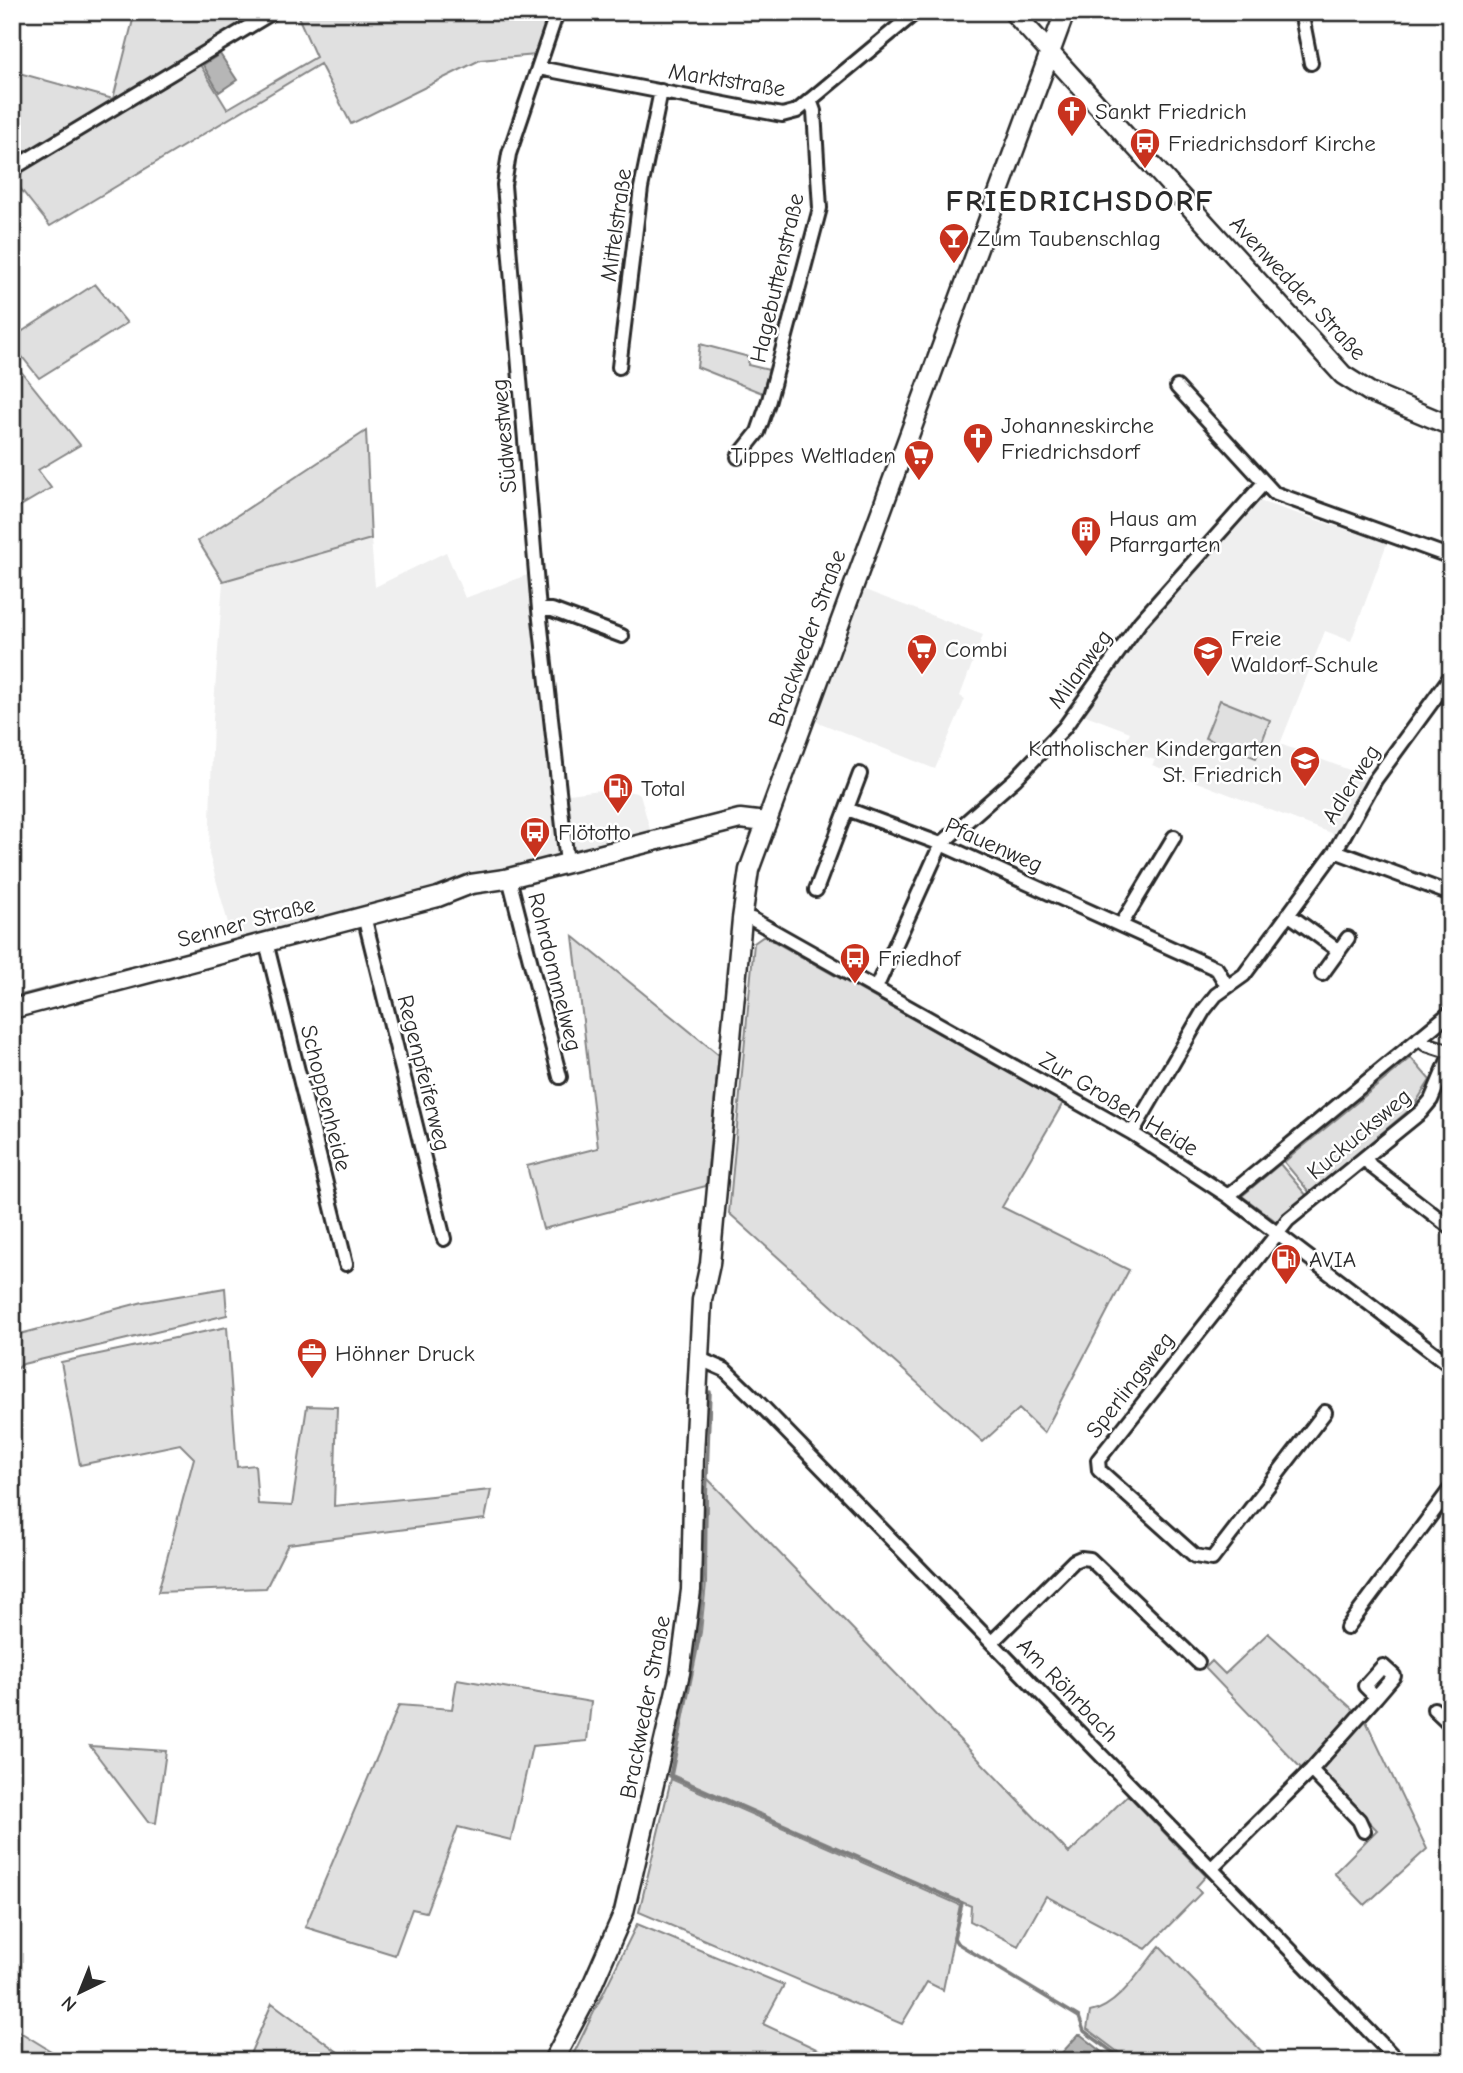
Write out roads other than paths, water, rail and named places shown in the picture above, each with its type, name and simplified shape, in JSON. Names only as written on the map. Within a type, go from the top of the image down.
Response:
[{"type":"main road","name":"Avenwedder Straße","points":[[1013,12],[1343,376],[1370,392],[1451,426]]},
{"type":"main road","name":"Brackweder Straße","points":[[553,2061],[586,1999],[624,1912],[680,1673],[691,1590],[694,1455],[701,1351],[712,1306],[710,1264],[742,919],[749,870],[1065,12]]},
{"type":"main road","name":"Senner Straße","points":[[12,1009],[438,897],[471,884],[507,878],[740,819],[766,822]]},
{"type":"street","points":[[12,169],[273,12]]},
{"type":"street","name":"Südwestweg","points":[[557,12],[507,162],[504,185],[539,610],[567,863]]},
{"type":"street","name":"Marktstraße","points":[[539,68],[782,116],[797,111],[916,12]]},
{"type":"street","points":[[1303,13],[1311,63]]},
{"type":"street","name":"Mittelstraße","points":[[620,367],[641,188],[661,91]]},
{"type":"street","name":"Hagebuttenstraße","points":[[738,457],[758,432],[765,411],[820,208],[814,111],[810,100]]},
{"type":"street","points":[[1177,387],[1274,493],[1451,557]]},
{"type":"street","name":"Milanweg","points":[[876,988],[941,844],[1015,779],[1064,728],[1140,622],[1264,484]]},
{"type":"street","points":[[539,610],[552,610],[622,636]]},
{"type":"street","name":"Adlerweg","points":[[1132,1133],[1204,1010],[1227,986],[1244,975],[1335,851],[1375,780],[1451,676]]},
{"type":"street","points":[[816,890],[860,774]]},
{"type":"street","name":"Pfauenweg","points":[[847,809],[941,844],[1217,969],[1227,986]]},
{"type":"street","points":[[1121,925],[1174,837]]},
{"type":"street","points":[[1335,851],[1451,894]]},
{"type":"street","name":"Rohrdommelweg","points":[[507,878],[560,1077]]},
{"type":"street","points":[[1289,914],[1339,951]]},
{"type":"street","name":"Regenpfeiferweg","points":[[364,916],[444,1239]]},
{"type":"street","name":"Zur Großen Heide","points":[[742,919],[752,919],[1132,1133],[1228,1196],[1451,1366]]},
{"type":"street","points":[[1322,974],[1349,938]]},
{"type":"street","name":"Schoppenheide","points":[[265,942],[345,1264]]},
{"type":"street","name":"Kuckucksweg","points":[[1228,1196],[1451,1012]]},
{"type":"street","name":"Kuckucksweg","points":[[1276,1234],[1288,1220],[1421,1112],[1431,1100],[1451,1052],[1426,1044],[1419,1038]]},
{"type":"street","points":[[1365,1158],[1371,1166],[1451,1228]]},
{"type":"street","name":"Sperlingsweg","points":[[1276,1234],[1098,1460],[1099,1470],[1195,1556],[1212,1559],[1325,1412]]},
{"type":"street","name":"Am Röhrbach","points":[[701,1351],[725,1370],[1398,2061]]},
{"type":"street","points":[[1347,1628],[1451,1488]]},
{"type":"street","points":[[992,1642],[1074,1561],[1081,1558],[1090,1559],[1198,1662]]},
{"type":"street","points":[[1212,1868],[1311,1770],[1376,1697]]},
{"type":"street","points":[[1434,1709],[1451,1725]]},
{"type":"street","points":[[1311,1770],[1359,1820],[1364,1831]]},
{"type":"waterway","points":[[12,998],[176,956]]},
{"type":"waterway","points":[[710,1392],[703,1584],[698,1639],[670,1776],[962,1903],[954,1938],[957,1943],[1079,2017],[1084,2031],[1125,2061]]},
{"type":"place","name":"Sankt Friedrich","points":[[1072,138]]},
{"type":"place","name":"Friedrichsdorf Kirche","points":[[1145,170]]},
{"type":"place","name":"Zum Taubenschlag","points":[[954,265]]},
{"type":"place","name":"Johanneskirche Friedrichsdorf","points":[[978,465]]},
{"type":"place","name":"Tippes Weltladen","points":[[919,482]]},
{"type":"place","name":"Haus am Pfarrgarten","points":[[1086,558]]},
{"type":"place","name":"Combi","points":[[922,676]]},
{"type":"place","name":"Freie Waldorf-Schule","points":[[1208,678]]},
{"type":"place","name":"Katholischer Kindergarten St. Friedrich","points":[[1305,788]]},
{"type":"place","name":"Total","points":[[618,815]]},
{"type":"place","name":"Flötotto","points":[[535,859]]},
{"type":"place","name":"Friedhof","points":[[855,985]]},
{"type":"place","name":"AVIA","points":[[1286,1286]]},
{"type":"place","name":"Höhner Druck","points":[[312,1380]]},
{"type":"district","name":"FRIEDRICHSDORF","points":[[1080,201]]}]
